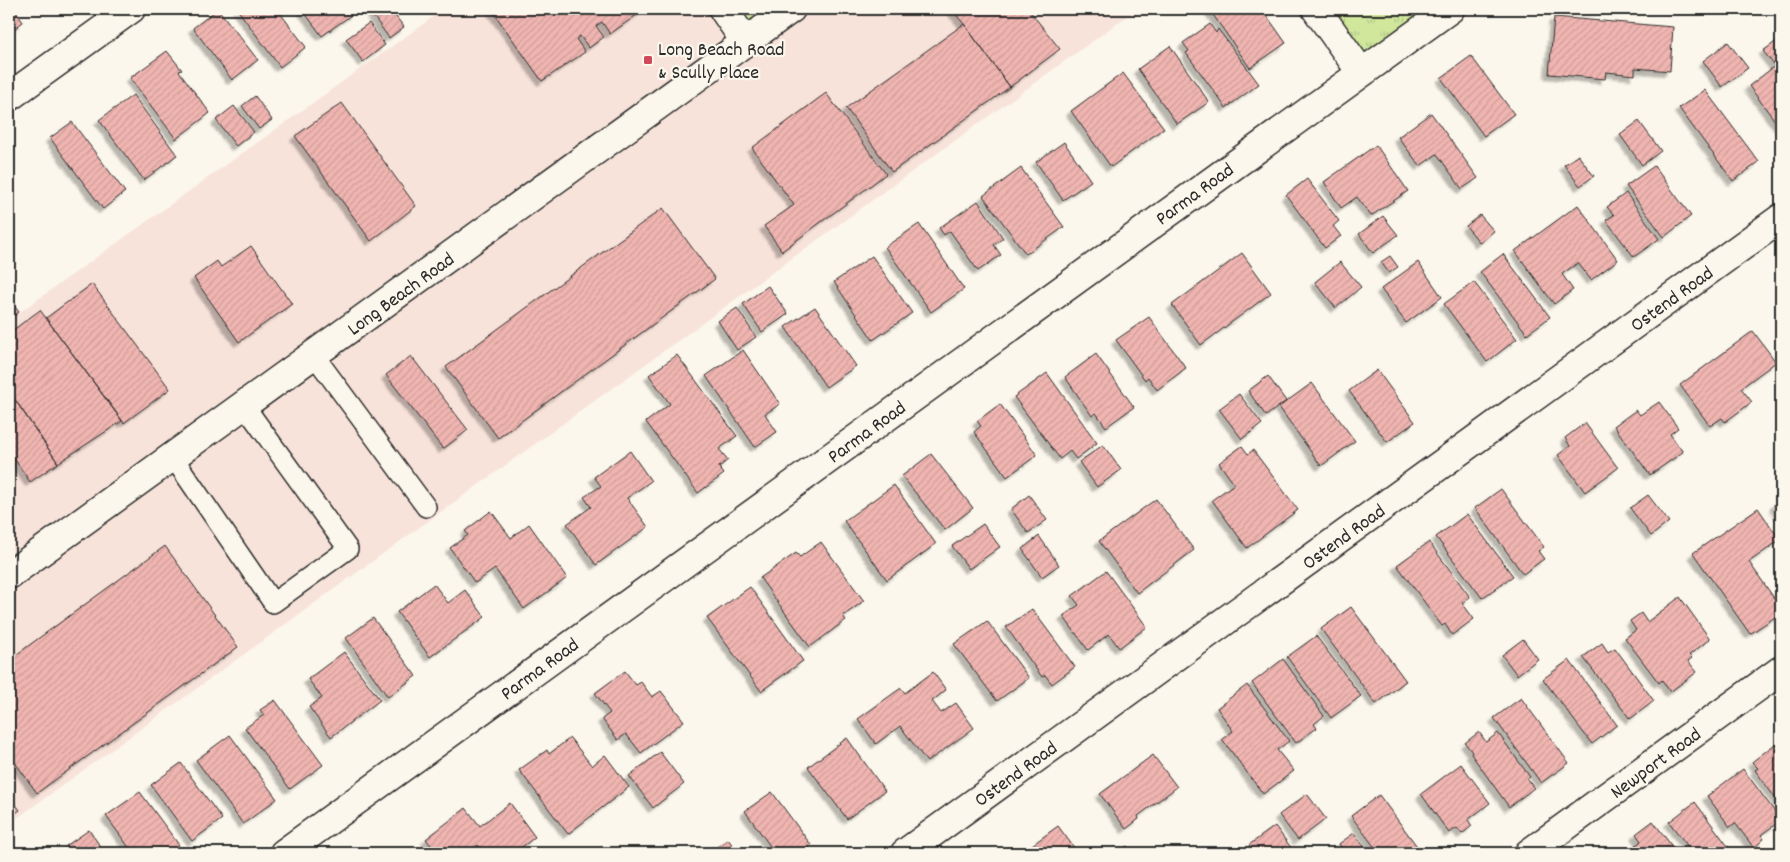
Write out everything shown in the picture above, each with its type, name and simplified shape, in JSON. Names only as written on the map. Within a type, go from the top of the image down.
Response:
[{"type":"street","points":[[9,97],[131,9]]},
{"type":"street","points":[[723,9],[745,42]]},
{"type":"street","name":"Long Beach Road","points":[[9,576],[791,9]]},
{"type":"street","points":[[1316,9],[1361,72]]},
{"type":"street","name":"Parma Road","points":[[284,853],[1450,9]]},
{"type":"street","name":"Ostend Road","points":[[905,853],[1781,218]]},
{"type":"street","name":"Newport Road","points":[[1529,853],[1781,670]]},
{"type":"lane","points":[[314,355],[426,507]]},
{"type":"lane","points":[[172,457],[273,603],[348,549],[244,405]]},
{"type":"shaded area","points":[[444,9],[1137,9],[9,824],[9,320]]},
{"type":"green space","points":[[728,9],[781,9],[745,33]]},
{"type":"green space","points":[[1324,9],[1436,9],[1362,64]]},
{"type":"building","points":[[9,9],[14,9],[23,22],[9,33]]},
{"type":"building","points":[[218,9],[258,60],[232,80],[193,28]]},
{"type":"building","points":[[237,9],[277,9],[306,47],[280,67]]},
{"type":"building","points":[[302,9],[351,9],[354,13],[322,36]]},
{"type":"building","points":[[377,9],[390,9],[404,27],[389,38],[371,13]]},
{"type":"building","points":[[491,9],[645,9],[610,34],[602,22],[596,26],[604,37],[589,48],[580,36],[576,39],[585,52],[542,81]]},
{"type":"building","points":[[951,9],[1028,9],[1060,49],[1010,87]]},
{"type":"building","points":[[1209,9],[1262,9],[1286,43],[1250,68]]},
{"type":"building","points":[[1554,17],[1673,27],[1670,71],[1635,68],[1635,75],[1606,72],[1605,79],[1549,74]]},
{"type":"building","points":[[369,23],[385,45],[363,62],[346,39]]},
{"type":"building","points":[[964,24],[1010,87],[892,172],[846,108]]},
{"type":"building","points":[[1210,24],[1216,33],[1218,29],[1259,84],[1226,108],[1186,53],[1189,51],[1183,43]]},
{"type":"building","points":[[1781,38],[1781,129],[1749,86],[1775,66],[1763,51]]},
{"type":"building","points":[[1728,42],[1748,68],[1722,87],[1703,61]]},
{"type":"building","points":[[1170,46],[1209,102],[1177,124],[1138,69]]},
{"type":"building","points":[[167,51],[182,70],[179,71],[210,113],[176,139],[130,78]]},
{"type":"building","points":[[1471,56],[1514,114],[1484,136],[1441,78]]},
{"type":"building","points":[[1123,73],[1164,128],[1111,167],[1071,111]]},
{"type":"building","points":[[1705,90],[1759,162],[1733,181],[1679,108]]},
{"type":"building","points":[[826,93],[886,174],[782,251],[764,226],[794,205],[752,148]]},
{"type":"building","points":[[133,95],[177,155],[144,180],[99,120]]},
{"type":"building","points":[[255,96],[272,120],[259,129],[242,106]]},
{"type":"building","points":[[342,103],[416,206],[371,241],[295,136]]},
{"type":"building","points":[[234,106],[254,132],[236,146],[216,120]]},
{"type":"building","points":[[1431,113],[1478,178],[1462,189],[1437,154],[1420,166],[1398,137]]},
{"type":"building","points":[[1639,121],[1661,151],[1642,165],[1620,135]]},
{"type":"building","points":[[72,122],[125,192],[103,209],[50,138]]},
{"type":"building","points":[[1064,142],[1091,181],[1063,200],[1036,162]]},
{"type":"building","points":[[1376,145],[1408,191],[1371,216],[1357,197],[1341,208],[1324,182]]},
{"type":"building","points":[[1578,155],[1594,176],[1580,186],[1564,165]]},
{"type":"building","points":[[1654,166],[1691,216],[1664,237],[1626,186]]},
{"type":"building","points":[[1021,168],[1064,227],[1026,254],[983,196]]},
{"type":"building","points":[[1307,179],[1339,221],[1333,226],[1341,236],[1325,248],[1286,195]]},
{"type":"building","points":[[1626,193],[1659,239],[1634,257],[1606,220],[1614,215],[1607,207]]},
{"type":"building","points":[[978,201],[1003,238],[994,245],[1001,255],[978,271],[950,231],[944,235],[939,228]]},
{"type":"building","points":[[1578,205],[1618,260],[1591,280],[1578,263],[1562,274],[1573,290],[1554,304],[1515,251]]},
{"type":"building","points":[[663,208],[715,279],[498,438],[446,367]]},
{"type":"building","points":[[1480,215],[1494,231],[1480,243],[1466,226]]},
{"type":"building","points":[[1383,216],[1398,235],[1373,253],[1359,234]]},
{"type":"building","points":[[919,224],[964,289],[931,312],[885,247]]},
{"type":"building","points":[[251,246],[292,304],[239,342],[194,278],[217,261],[221,267]]},
{"type":"building","points":[[1242,253],[1271,293],[1201,345],[1172,305]]},
{"type":"building","points":[[1503,254],[1550,317],[1527,334],[1480,272]]},
{"type":"building","points":[[872,256],[912,313],[873,340],[834,282]]},
{"type":"building","points":[[1390,256],[1398,267],[1389,273],[1381,262]]},
{"type":"building","points":[[1340,262],[1361,287],[1336,308],[1315,282]]},
{"type":"building","points":[[1418,262],[1442,297],[1406,323],[1381,289]]},
{"type":"building","points":[[1474,282],[1517,339],[1487,362],[1444,304]]},
{"type":"building","points":[[92,284],[170,389],[124,423],[46,318]]},
{"type":"building","points":[[768,286],[788,314],[762,332],[743,304]]},
{"type":"building","points":[[9,299],[19,312],[9,320]]},
{"type":"building","points":[[815,307],[856,366],[826,387],[785,327]]},
{"type":"building","points":[[737,308],[756,337],[737,350],[718,321]]},
{"type":"building","points":[[40,310],[122,421],[58,463],[9,391],[9,333]]},
{"type":"building","points":[[1149,317],[1186,368],[1157,390],[1148,377],[1145,380],[1116,340]]},
{"type":"building","points":[[1753,331],[1776,362],[1741,388],[1752,402],[1725,422],[1722,418],[1710,426],[1680,385]]},
{"type":"building","points":[[743,350],[780,404],[765,414],[777,432],[755,447],[706,376]]},
{"type":"building","points":[[1096,354],[1134,407],[1106,427],[1096,413],[1092,416],[1065,377]]},
{"type":"building","points":[[677,355],[737,436],[719,449],[728,460],[719,467],[724,474],[698,493],[646,422],[670,404],[649,375]]},
{"type":"building","points":[[411,356],[468,430],[443,449],[386,375]]},
{"type":"building","points":[[1377,370],[1415,422],[1387,442],[1349,391]]},
{"type":"building","points":[[1047,373],[1097,443],[1076,459],[1070,451],[1060,459],[1014,397]]},
{"type":"building","points":[[1268,376],[1286,401],[1266,416],[1248,391]]},
{"type":"building","points":[[1312,383],[1355,441],[1321,466],[1279,407]]},
{"type":"building","points":[[10,392],[58,463],[30,482],[9,451]]},
{"type":"building","points":[[1239,394],[1262,424],[1242,439],[1219,409]]},
{"type":"building","points":[[1659,402],[1678,428],[1670,434],[1683,452],[1650,475],[1614,426],[1636,410],[1640,415]]},
{"type":"building","points":[[1000,404],[1037,455],[1007,477],[974,432],[981,426],[977,421]]},
{"type":"building","points":[[1585,423],[1618,468],[1585,492],[1558,455],[1570,446],[1565,438]]},
{"type":"building","points":[[1103,445],[1121,470],[1097,487],[1079,462]]},
{"type":"building","points":[[1242,446],[1248,454],[1253,450],[1298,510],[1247,548],[1212,500],[1234,484],[1219,463]]},
{"type":"building","points":[[630,451],[651,481],[627,498],[648,527],[596,565],[567,524],[591,507],[584,497],[601,486],[594,477]]},
{"type":"building","points":[[931,454],[973,508],[945,530],[902,476]]},
{"type":"building","points":[[894,485],[936,544],[887,580],[844,521]]},
{"type":"building","points":[[1501,489],[1544,547],[1538,551],[1544,559],[1523,574],[1475,508]]},
{"type":"building","points":[[1029,495],[1047,520],[1028,533],[1011,509]]},
{"type":"building","points":[[1648,495],[1669,522],[1651,536],[1630,508]]},
{"type":"building","points":[[1156,499],[1194,550],[1137,593],[1099,541]]},
{"type":"building","points":[[1781,499],[1781,516],[1774,505]]},
{"type":"building","points":[[1758,508],[1780,540],[1749,562],[1781,608],[1781,613],[1750,634],[1693,553]]},
{"type":"building","points":[[491,511],[511,538],[529,524],[567,578],[524,609],[495,569],[475,583],[450,548],[468,535],[465,531]]},
{"type":"building","points":[[1467,514],[1513,576],[1482,598],[1436,537]]},
{"type":"building","points":[[983,524],[1000,547],[969,569],[952,546]]},
{"type":"building","points":[[1039,536],[1059,565],[1042,577],[1022,549]]},
{"type":"building","points":[[821,542],[864,601],[843,616],[846,620],[810,647],[760,578],[796,553],[800,557]]},
{"type":"building","points":[[1429,542],[1470,597],[1462,603],[1474,619],[1452,635],[1445,624],[1442,626],[1397,565]]},
{"type":"building","points":[[165,546],[238,647],[37,793],[9,754],[9,660]]},
{"type":"building","points":[[1106,571],[1147,627],[1119,648],[1109,634],[1088,650],[1063,616],[1079,605],[1072,596]]},
{"type":"building","points":[[434,584],[448,603],[465,590],[485,617],[430,657],[397,612]]},
{"type":"building","points":[[750,587],[803,661],[761,691],[707,618]]},
{"type":"building","points":[[1680,597],[1710,639],[1689,655],[1692,658],[1688,661],[1697,672],[1670,692],[1662,680],[1659,683],[1625,638],[1636,630],[1630,621],[1641,613],[1647,622]]},
{"type":"building","points":[[1351,607],[1406,681],[1376,704],[1321,629]]},
{"type":"building","points":[[1032,609],[1075,667],[1052,684],[1045,675],[1042,677],[1006,627]]},
{"type":"building","points":[[373,618],[416,676],[388,697],[346,638]]},
{"type":"building","points":[[987,621],[1029,678],[997,701],[954,644]]},
{"type":"building","points":[[1316,636],[1361,696],[1331,718],[1287,657]]},
{"type":"building","points":[[1523,639],[1538,659],[1517,675],[1502,655]]},
{"type":"building","points":[[1602,643],[1608,652],[1615,648],[1654,701],[1630,719],[1583,657]]},
{"type":"building","points":[[344,652],[380,700],[331,737],[309,707],[322,698],[308,679]]},
{"type":"building","points":[[1283,659],[1324,716],[1314,724],[1317,728],[1296,743],[1252,683]]},
{"type":"building","points":[[1569,660],[1617,725],[1592,744],[1543,679]]},
{"type":"building","points":[[625,671],[636,685],[641,682],[652,697],[661,691],[684,721],[641,753],[626,734],[618,740],[602,719],[610,713],[595,693]]},
{"type":"building","points":[[933,672],[946,690],[932,701],[941,713],[956,703],[974,728],[927,762],[900,726],[876,744],[858,719],[901,688],[905,693]]},
{"type":"building","points":[[1247,685],[1289,741],[1277,750],[1294,771],[1263,794],[1222,739],[1233,731],[1217,708]]},
{"type":"building","points":[[1521,698],[1569,763],[1541,783],[1494,718]]},
{"type":"building","points":[[275,700],[323,765],[290,789],[245,728],[264,715],[260,710]]},
{"type":"building","points":[[1479,732],[1486,742],[1498,733],[1530,777],[1527,779],[1534,788],[1509,807],[1465,743]]},
{"type":"building","points":[[230,735],[277,799],[243,824],[196,760]]},
{"type":"building","points":[[570,738],[592,766],[605,755],[629,787],[568,834],[519,770],[547,750],[549,754]]},
{"type":"building","points":[[847,738],[885,791],[847,819],[808,767]]},
{"type":"building","points":[[1775,744],[1781,752],[1781,806],[1755,770],[1758,768],[1752,762]]},
{"type":"building","points":[[660,752],[684,784],[653,808],[629,776]]},
{"type":"building","points":[[1153,755],[1177,787],[1138,816],[1139,819],[1126,829],[1100,794]]},
{"type":"building","points":[[181,763],[222,819],[192,841],[151,785]]},
{"type":"building","points":[[1461,764],[1490,803],[1468,820],[1472,826],[1462,834],[1457,828],[1449,833],[1421,794]]},
{"type":"building","points":[[1743,769],[1781,820],[1761,835],[1764,839],[1754,848],[1735,823],[1730,827],[1707,796]]},
{"type":"building","points":[[140,792],[179,845],[168,853],[133,853],[106,816]]},
{"type":"building","points":[[772,792],[811,845],[800,853],[775,853],[745,811]]},
{"type":"building","points":[[1307,794],[1326,819],[1298,840],[1279,815]]},
{"type":"building","points":[[1379,795],[1422,853],[1379,853],[1351,816]]},
{"type":"building","points":[[9,796],[20,810],[9,818]]},
{"type":"building","points":[[1695,802],[1733,853],[1693,853],[1669,822]]},
{"type":"building","points":[[510,803],[535,837],[514,853],[484,853],[478,845],[468,853],[437,853],[426,839],[466,808],[480,826]]},
{"type":"building","points":[[1653,821],[1677,853],[1631,853],[1629,851],[1641,841],[1636,834]]},
{"type":"building","points":[[1058,826],[1078,853],[1032,853],[1028,848]]},
{"type":"building","points":[[1275,826],[1295,853],[1255,853],[1249,845]]},
{"type":"building","points":[[89,830],[105,853],[71,853],[66,846]]},
{"type":"building","points":[[1354,833],[1369,853],[1346,853],[1339,844]]},
{"type":"building","points":[[728,839],[738,853],[709,853]]},
{"type":"building","points":[[1127,846],[1132,853],[1117,853]]},
{"type":"place","name":"Long Beach Road & Scully Place","points":[[648,60]]}]
